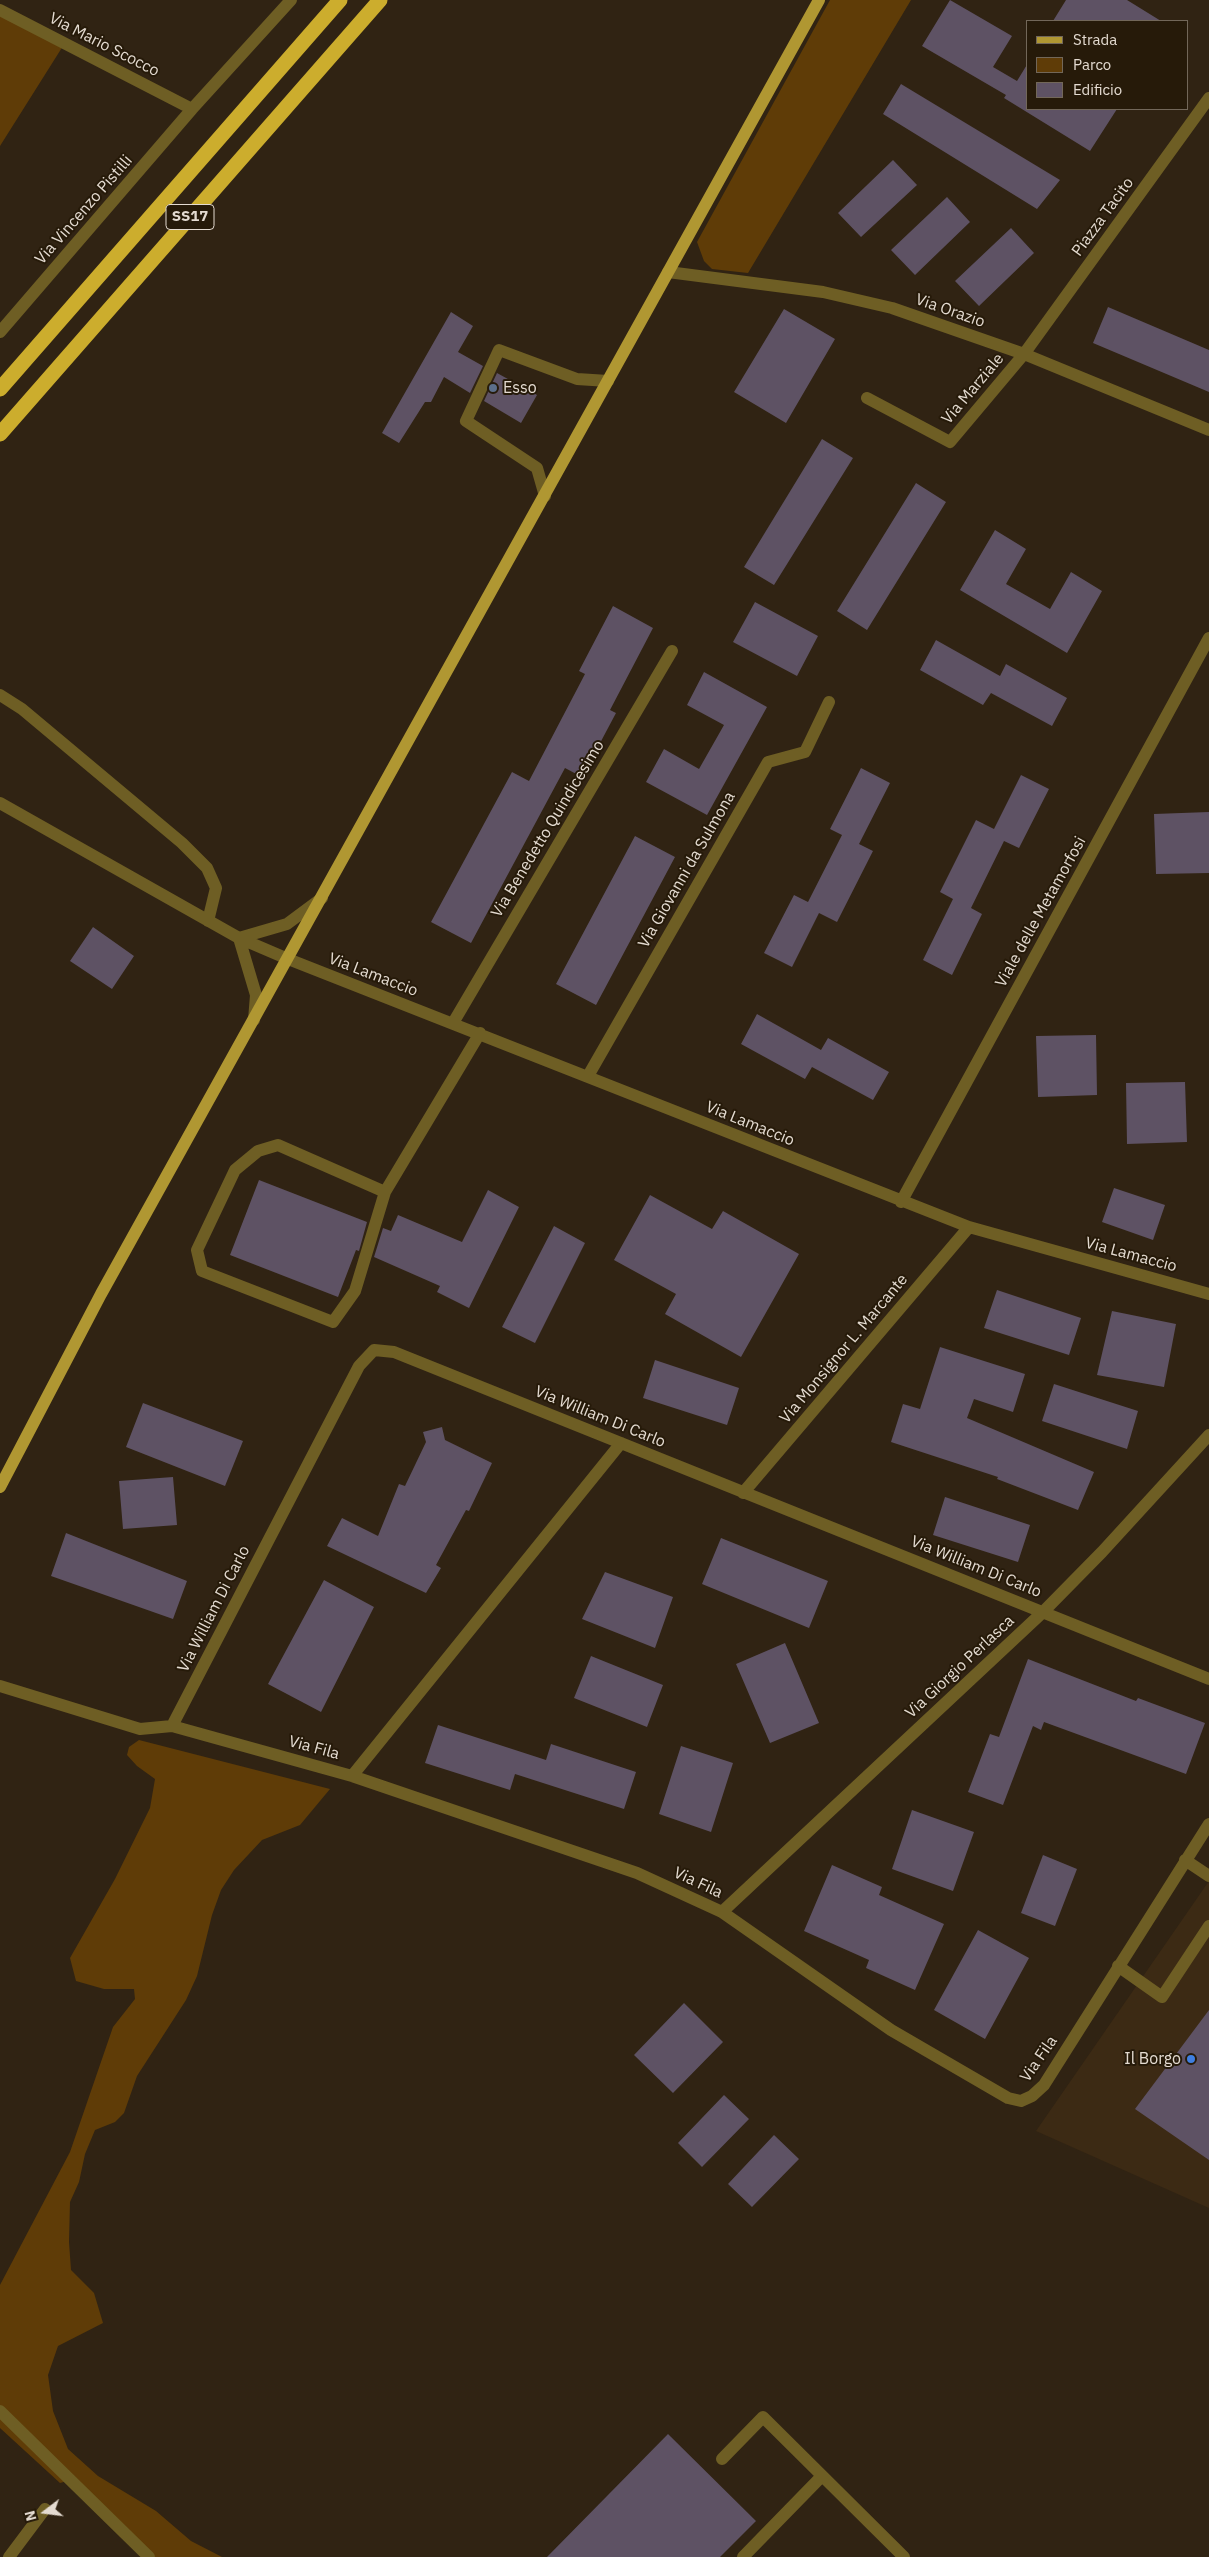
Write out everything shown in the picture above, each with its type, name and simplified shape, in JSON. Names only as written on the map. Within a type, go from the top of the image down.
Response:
[{"type":"highway","name":"SS17","points":[[0,390],[340,0]]},
{"type":"highway","name":"SS17","points":[[0,434],[380,0]]},
{"type":"main road","points":[[0,1487],[101,1294],[254,1022],[819,0]]},
{"type":"street","name":"Via Vincenzo Pistilli","points":[[0,332],[192,109],[291,0]]},
{"type":"street","name":"Via Mario Scocco","points":[[0,10],[192,109]]},
{"type":"street","name":"Piazza Tacito","points":[[1024,354],[1209,98]]},
{"type":"street","name":"Via Orazio","points":[[668,272],[823,292],[892,308],[1024,354],[1209,430]]},
{"type":"street","points":[[545,496],[537,468],[466,420],[499,350],[577,379],[608,381]]},
{"type":"street","name":"Via Marziale","points":[[867,398],[950,442],[1024,354]]},
{"type":"street","name":"Viale delle Metamorfosi","points":[[901,1202],[1209,638]]},
{"type":"street","name":"Via Benedetto Quindicesimo","points":[[453,1023],[672,652]]},
{"type":"street","points":[[0,695],[22,709],[182,843],[206,868],[216,888],[208,920]]},
{"type":"street","name":"Via Giovanni da Sulmona","points":[[588,1076],[768,762],[805,752],[830,702]]},
{"type":"street","name":"Via Lamaccio","points":[[0,803],[239,938],[288,959],[480,1033],[901,1202],[969,1227],[1209,1294]]},
{"type":"street","points":[[254,1022],[256,994],[239,938],[287,924],[322,898]]},
{"type":"street","points":[[385,1192],[278,1145],[258,1151],[235,1170],[197,1250],[202,1271],[333,1322],[355,1291],[385,1192],[480,1033]]},
{"type":"street","name":"Via Monsignor L. Marcante","points":[[743,1492],[969,1227]]},
{"type":"street","name":"Via William Di Carlo","points":[[172,1726],[359,1366],[374,1350],[394,1352],[1044,1611],[1209,1679]]},
{"type":"street","name":"Via Giorgio Perlasca","points":[[722,1912],[1044,1611],[1102,1552],[1209,1435]]},
{"type":"street","points":[[352,1776],[621,1442]]},
{"type":"street","name":"Via Fila","points":[[0,1686],[140,1729],[172,1726],[352,1776],[637,1873],[722,1912],[892,2030],[1008,2098],[1020,2101],[1032,2096],[1044,2085],[1209,1824]]},
{"type":"street","points":[[1186,1860],[1209,1876]]},
{"type":"street","points":[[1118,1966],[1162,1997],[1209,1926]]},
{"type":"street","points":[[0,2411],[149,2557]]},
{"type":"street","points":[[722,2459],[763,2417],[904,2557]]},
{"type":"street","points":[[744,2557],[822,2476]]},
{"type":"street","points":[[9,2557],[46,2509]]},
{"type":"shaded area","points":[[1209,1881],[1209,2208],[1036,2131]]},
{"type":"green space","points":[[830,0],[911,0],[748,273],[712,269],[704,261],[697,242]]},
{"type":"green space","points":[[0,15],[63,46],[0,146]]},
{"type":"green space","points":[[139,1740],[330,1789],[300,1825],[262,1840],[234,1870],[221,1890],[212,1915],[197,1976],[186,2000],[137,2076],[124,2113],[115,2122],[95,2130],[85,2154],[79,2182],[70,2202],[69,2242],[71,2270],[94,2293],[103,2323],[58,2346],[48,2375],[53,2411],[68,2449],[98,2476],[156,2511],[191,2541],[222,2557],[155,2557],[74,2479],[60,2483],[0,2428],[0,2285],[70,2152],[113,2027],[135,1999],[134,1989],[104,1989],[76,1981],[70,1958],[115,1879],[150,1808],[155,1779],[137,1766],[127,1755],[129,1747]]},
{"type":"building","points":[[950,0],[1012,36],[993,67],[1017,81],[1026,66],[1026,110],[1116,110],[1090,151],[1004,98],[1006,95],[922,46]]},
{"type":"building","points":[[1066,0],[1127,0],[1159,20],[1054,20]]},
{"type":"building","points":[[901,84],[1060,180],[1037,209],[883,114]]},
{"type":"building","points":[[893,160],[917,185],[861,237],[838,213]]},
{"type":"building","points":[[947,197],[970,222],[915,275],[891,250]]},
{"type":"building","points":[[1011,228],[1034,253],[979,306],[955,281]]},
{"type":"building","points":[[1108,307],[1209,350],[1209,392],[1093,343]]},
{"type":"building","points":[[784,309],[835,339],[786,423],[734,392]]},
{"type":"building","points":[[451,312],[473,326],[458,352],[483,366],[470,393],[444,377],[431,402],[425,402],[399,443],[382,433]]},
{"type":"building","points":[[497,373],[537,395],[521,423],[484,401]]},
{"type":"building","points":[[822,439],[853,458],[774,585],[744,567]]},
{"type":"building","points":[[916,483],[946,502],[867,630],[837,611]]},
{"type":"building","points":[[995,530],[1026,549],[1006,584],[1050,609],[1071,572],[1102,591],[1067,653],[960,590]]},
{"type":"building","points":[[755,602],[818,636],[797,676],[733,642]]},
{"type":"building","points":[[613,606],[653,628],[610,710],[616,713],[582,777],[565,768],[471,943],[431,922],[512,772],[529,781],[585,674],[579,671]]},
{"type":"building","points":[[936,640],[1000,676],[1006,664],[1067,698],[1052,726],[991,693],[983,705],[920,670]]},
{"type":"building","points":[[704,672],[767,707],[707,815],[646,782],[664,749],[699,769],[724,725],[687,705]]},
{"type":"building","points":[[861,768],[890,783],[859,844],[873,851],[837,922],[819,913],[792,967],[764,953],[794,895],[808,902],[842,835],[830,829]]},
{"type":"building","points":[[1021,775],[1049,789],[1019,848],[1004,841],[971,908],[982,914],[952,975],[923,960],[953,899],[940,892],[976,820],[994,829]]},
{"type":"building","points":[[1209,812],[1209,873],[1156,874],[1154,814]]},
{"type":"building","points":[[635,836],[675,857],[596,1005],[556,984]]},
{"type":"building","points":[[93,927],[134,956],[112,989],[70,961]]},
{"type":"building","points":[[757,1014],[821,1050],[828,1038],[889,1072],[873,1100],[812,1067],[805,1079],[741,1044]]},
{"type":"building","points":[[1096,1035],[1097,1095],[1038,1097],[1036,1036]]},
{"type":"building","points":[[1185,1082],[1187,1142],[1127,1144],[1126,1083]]},
{"type":"building","points":[[259,1180],[367,1222],[359,1251],[356,1250],[338,1297],[230,1255]]},
{"type":"building","points":[[1114,1188],[1165,1205],[1153,1240],[1102,1222]]},
{"type":"building","points":[[488,1190],[519,1207],[469,1308],[437,1292],[440,1286],[374,1257],[383,1228],[391,1231],[398,1215],[462,1242]]},
{"type":"building","points":[[650,1195],[712,1229],[723,1211],[799,1254],[741,1357],[665,1314],[676,1294],[614,1260]]},
{"type":"building","points":[[554,1226],[585,1243],[535,1343],[502,1327]]},
{"type":"building","points":[[997,1290],[1081,1318],[1069,1355],[984,1328]]},
{"type":"building","points":[[1112,1311],[1176,1324],[1164,1387],[1097,1375]]},
{"type":"building","points":[[940,1347],[1025,1374],[1013,1412],[974,1399],[967,1418],[1094,1472],[1078,1510],[997,1479],[998,1477],[891,1442],[903,1404],[920,1409]]},
{"type":"building","points":[[655,1360],[739,1388],[727,1425],[643,1398]]},
{"type":"building","points":[[1054,1384],[1138,1411],[1127,1449],[1042,1421]]},
{"type":"building","points":[[143,1403],[243,1441],[225,1486],[126,1447]]},
{"type":"building","points":[[442,1427],[445,1440],[492,1463],[469,1511],[466,1510],[436,1565],[441,1568],[426,1593],[327,1546],[342,1518],[378,1536],[399,1484],[405,1486],[426,1442],[423,1432]]},
{"type":"building","points":[[173,1477],[177,1525],[123,1529],[119,1481]]},
{"type":"building","points":[[945,1497],[1030,1525],[1018,1562],[933,1535]]},
{"type":"building","points":[[66,1533],[187,1581],[173,1619],[51,1576]]},
{"type":"building","points":[[721,1538],[828,1581],[809,1628],[702,1584]]},
{"type":"building","points":[[605,1572],[673,1597],[655,1648],[582,1619]]},
{"type":"building","points":[[324,1580],[374,1607],[321,1712],[268,1684]]},
{"type":"building","points":[[785,1643],[819,1723],[770,1743],[736,1664]]},
{"type":"building","points":[[591,1656],[663,1685],[647,1727],[574,1698]]},
{"type":"building","points":[[1028,1659],[1136,1701],[1138,1698],[1205,1723],[1186,1774],[1044,1722],[1041,1730],[1033,1726],[1003,1805],[968,1792],[990,1734],[999,1737]]},
{"type":"building","points":[[438,1725],[546,1760],[551,1744],[636,1772],[624,1809],[515,1774],[510,1790],[425,1763]]},
{"type":"building","points":[[681,1746],[733,1763],[711,1832],[659,1814]]},
{"type":"building","points":[[912,1810],[974,1832],[953,1891],[892,1869]]},
{"type":"building","points":[[1043,1855],[1077,1869],[1055,1926],[1021,1913]]},
{"type":"building","points":[[832,1865],[882,1887],[879,1895],[944,1924],[915,1990],[866,1968],[869,1960],[804,1931]]},
{"type":"building","points":[[978,1930],[1029,1958],[985,2039],[934,2010]]},
{"type":"building","points":[[684,2003],[723,2042],[673,2093],[634,2055]]},
{"type":"building","name":"Il Borgo","points":[[1209,2010],[1209,2160],[1135,2109]]},
{"type":"building","points":[[724,2095],[749,2119],[702,2167],[678,2143]]},
{"type":"building","points":[[774,2135],[799,2159],[752,2207],[728,2184]]},
{"type":"building","points":[[668,2434],[756,2521],[720,2557],[547,2557]]},
{"type":"place","name":"Esso","points":[[493,388]]},
{"type":"place","name":"Il Borgo","points":[[1191,2059]]}]
